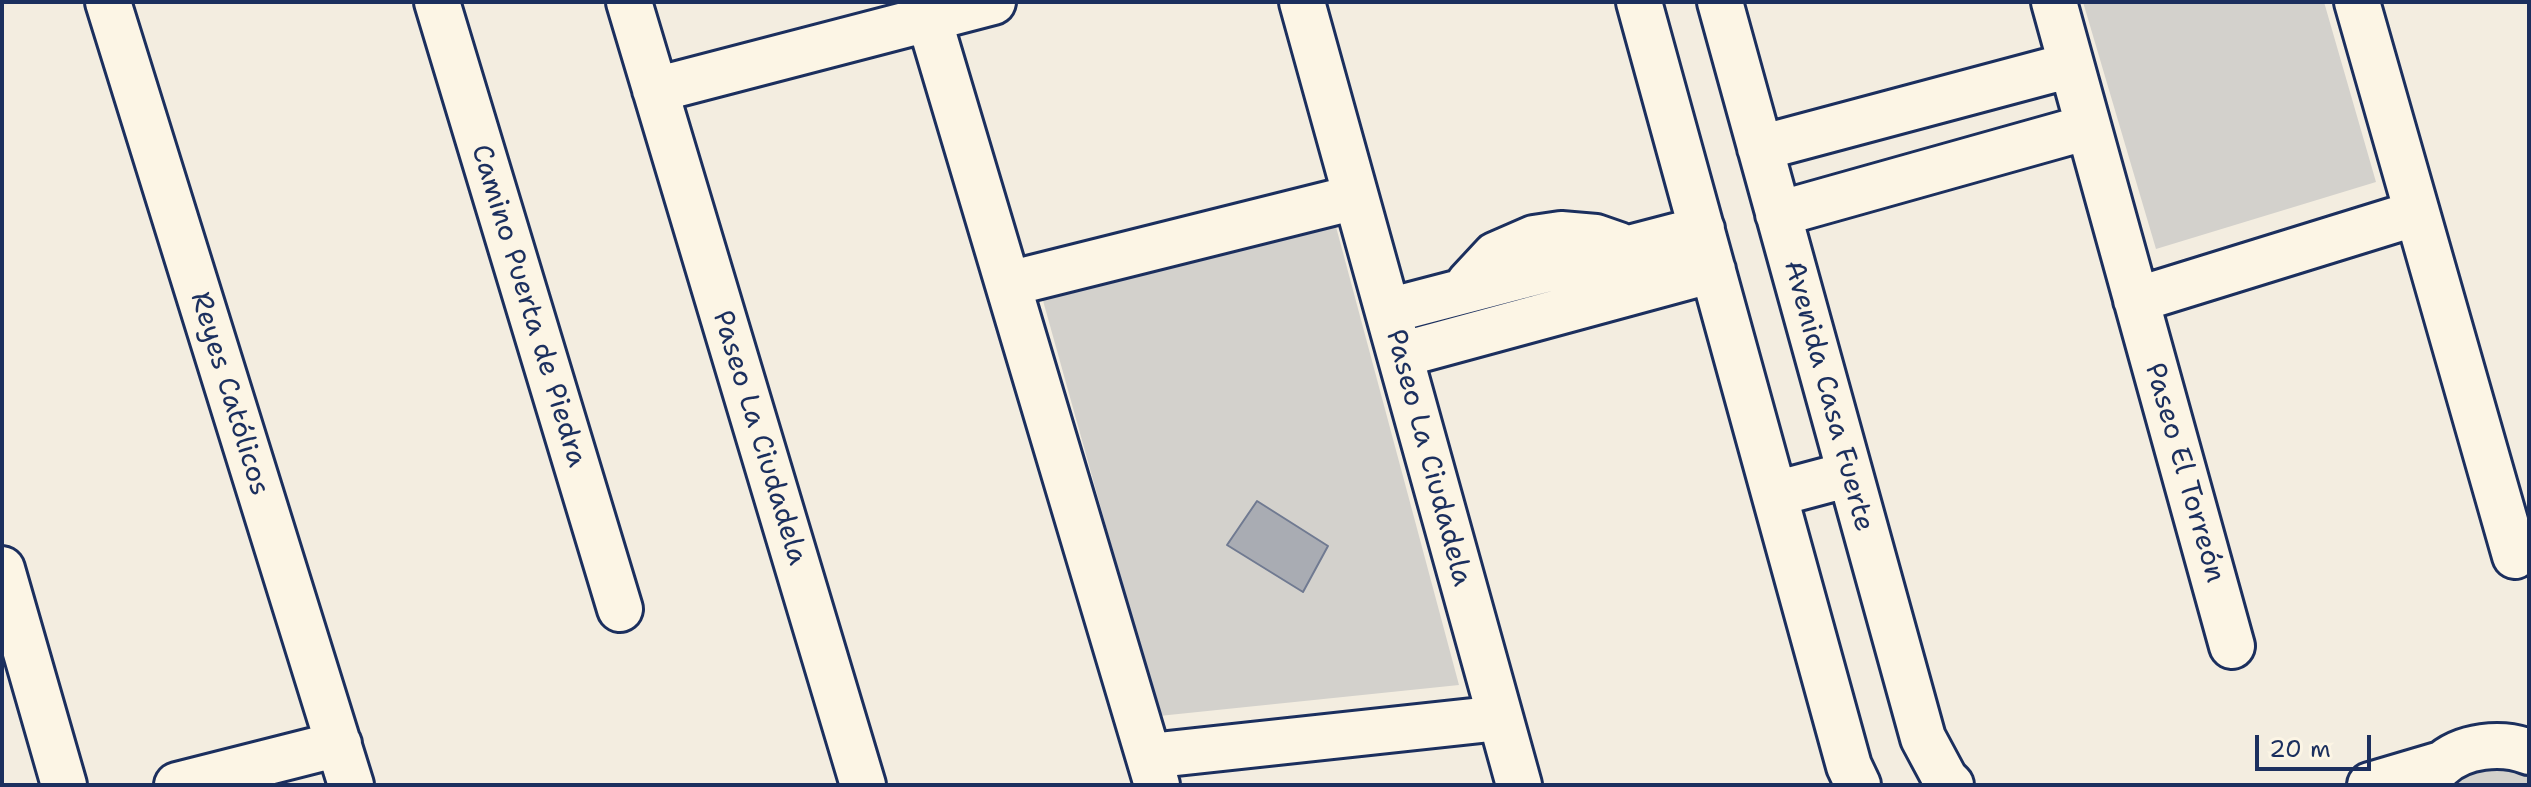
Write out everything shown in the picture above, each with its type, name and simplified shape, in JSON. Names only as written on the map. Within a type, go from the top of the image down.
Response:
[{"type":"street","name":"Reyes Católicos","points":[[108,2],[351,785]]},
{"type":"street","name":"Camino Puerta de Piedra","points":[[437,2],[620,609]]},
{"type":"street","name":"Paseo La Ciudadela","points":[[629,2],[863,785]]},
{"type":"street","points":[[655,90],[993,2]]},
{"type":"street","name":"Paseo La Ciudadela","points":[[1302,2],[1519,785]]},
{"type":"street","points":[[1639,2],[1849,766],[1858,785]]},
{"type":"street","name":"Avenida Casa Fuerte","points":[[1720,2],[1923,738],[1951,785]]},
{"type":"street","name":"Paseo El Torreón","points":[[2054,2],[2232,646]]},
{"type":"street","points":[[2357,2],[2515,556]]},
{"type":"street","points":[[929,19],[1153,771],[1500,718]]},
{"type":"street","points":[[1760,148],[2071,65]]},
{"type":"street","points":[[1778,214],[2088,127]]},
{"type":"street","points":[[1008,284],[1356,197]]},
{"type":"street","points":[[2136,300],[2417,213]]},
{"type":"street","points":[[1388,311],[1629,248],[1708,250]]},
{"type":"street","points":[[1400,355],[1708,250]]},
{"type":"street","points":[[1775,494],[1850,474]]},
{"type":"street","points":[[2,569],[64,785]]},
{"type":"street","points":[[177,785],[339,744]]},
{"type":"street","points":[[2370,785],[2432,774],[2467,750],[2496,745],[2528,750]]},
{"type":"shaded area","points":[[2083,2],[2324,2],[2376,182],[2156,249]]},
{"type":"shaded area","points":[[1335,223],[1459,685],[1159,716],[1042,297]]},
{"type":"shaded area","points":[[1257,501],[1328,546],[1303,592],[1227,545]]},
{"type":"shaded area","points":[[2487,764],[2518,768],[2529,776],[2529,785],[2451,785],[2458,776]]}]
